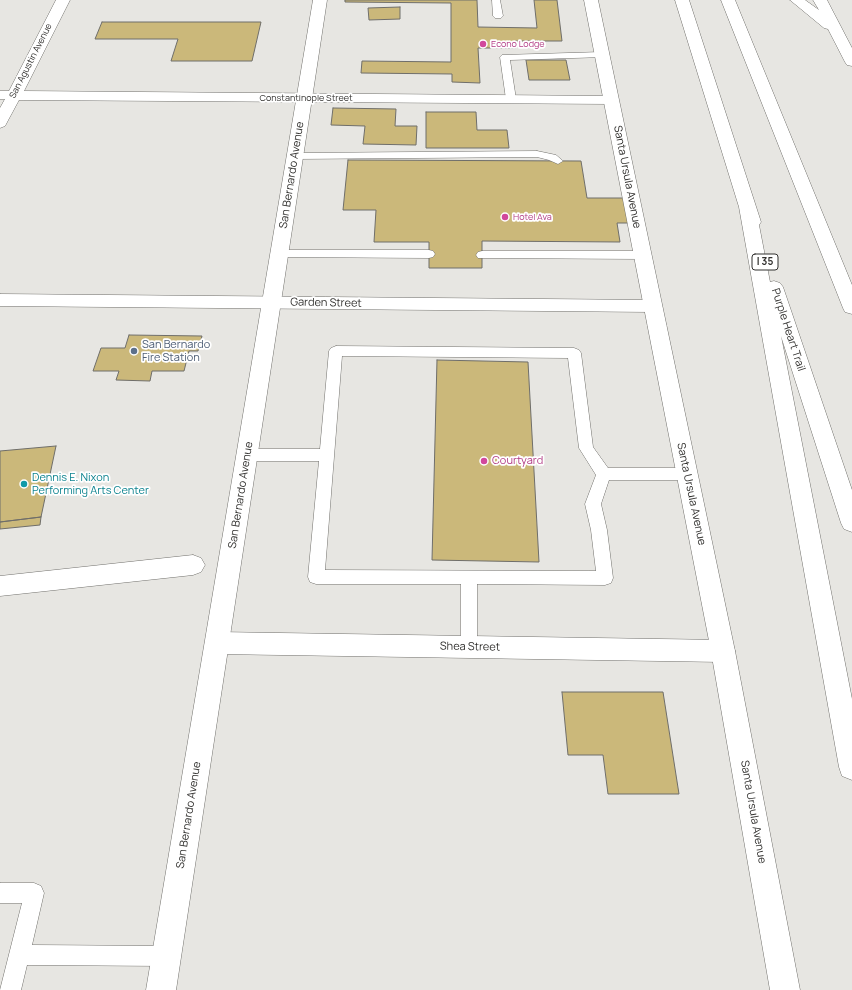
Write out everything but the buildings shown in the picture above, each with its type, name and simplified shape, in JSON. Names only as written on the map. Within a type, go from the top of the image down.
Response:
[{"type":"main road","name":"San Agustin Avenue","points":[[0,123],[7,96],[63,0]]},
{"type":"main road","name":"San Bernardo Avenue","points":[[161,990],[320,0]]},
{"type":"main road","name":"Purple Heart Trail","points":[[682,0],[748,208],[852,523]]},
{"type":"main road","points":[[728,0],[852,308]]},
{"type":"main road","points":[[797,0],[836,31]]},
{"type":"main road","points":[[820,0],[852,62]]},
{"type":"main road","name":"Santa Ursula Avenue","points":[[598,3],[597,30],[723,651],[785,990]]},
{"type":"main road","name":"Constantinople Street","points":[[7,96],[611,100]]},
{"type":"main road","points":[[748,208],[852,767]]},
{"type":"main road","name":"Garden Street","points":[[0,300],[652,306]]},
{"type":"main road","points":[[0,586],[193,565]]},
{"type":"main road","name":"Shea Street","points":[[217,643],[723,651]]},
{"type":"lane","points":[[496,0],[498,16]]},
{"type":"lane","points":[[510,99],[505,57],[602,55]]},
{"type":"lane","points":[[295,156],[537,154],[552,157],[558,161]]},
{"type":"lane","points":[[279,254],[429,254]]},
{"type":"lane","points":[[482,255],[642,255]]},
{"type":"lane","points":[[336,351],[574,353],[586,448],[604,474],[593,504],[599,530],[604,578],[316,577],[336,351]]},
{"type":"lane","points":[[247,455],[327,454]]},
{"type":"lane","points":[[604,474],[687,474]]},
{"type":"lane","points":[[469,578],[469,647]]},
{"type":"lane","points":[[0,893],[34,893],[10,990]]},
{"type":"lane","points":[[19,955],[167,956]]},
{"type":"place","name":"Econo Lodge","points":[[483,44]]},
{"type":"place","name":"Hotel Ava","points":[[505,217]]},
{"type":"place","name":"San Bernardo Fire Station","points":[[134,351]]},
{"type":"place","name":"Courtyard","points":[[484,461]]},
{"type":"place","name":"Dennis E. Nixon Performing Arts Center","points":[[24,484]]}]
